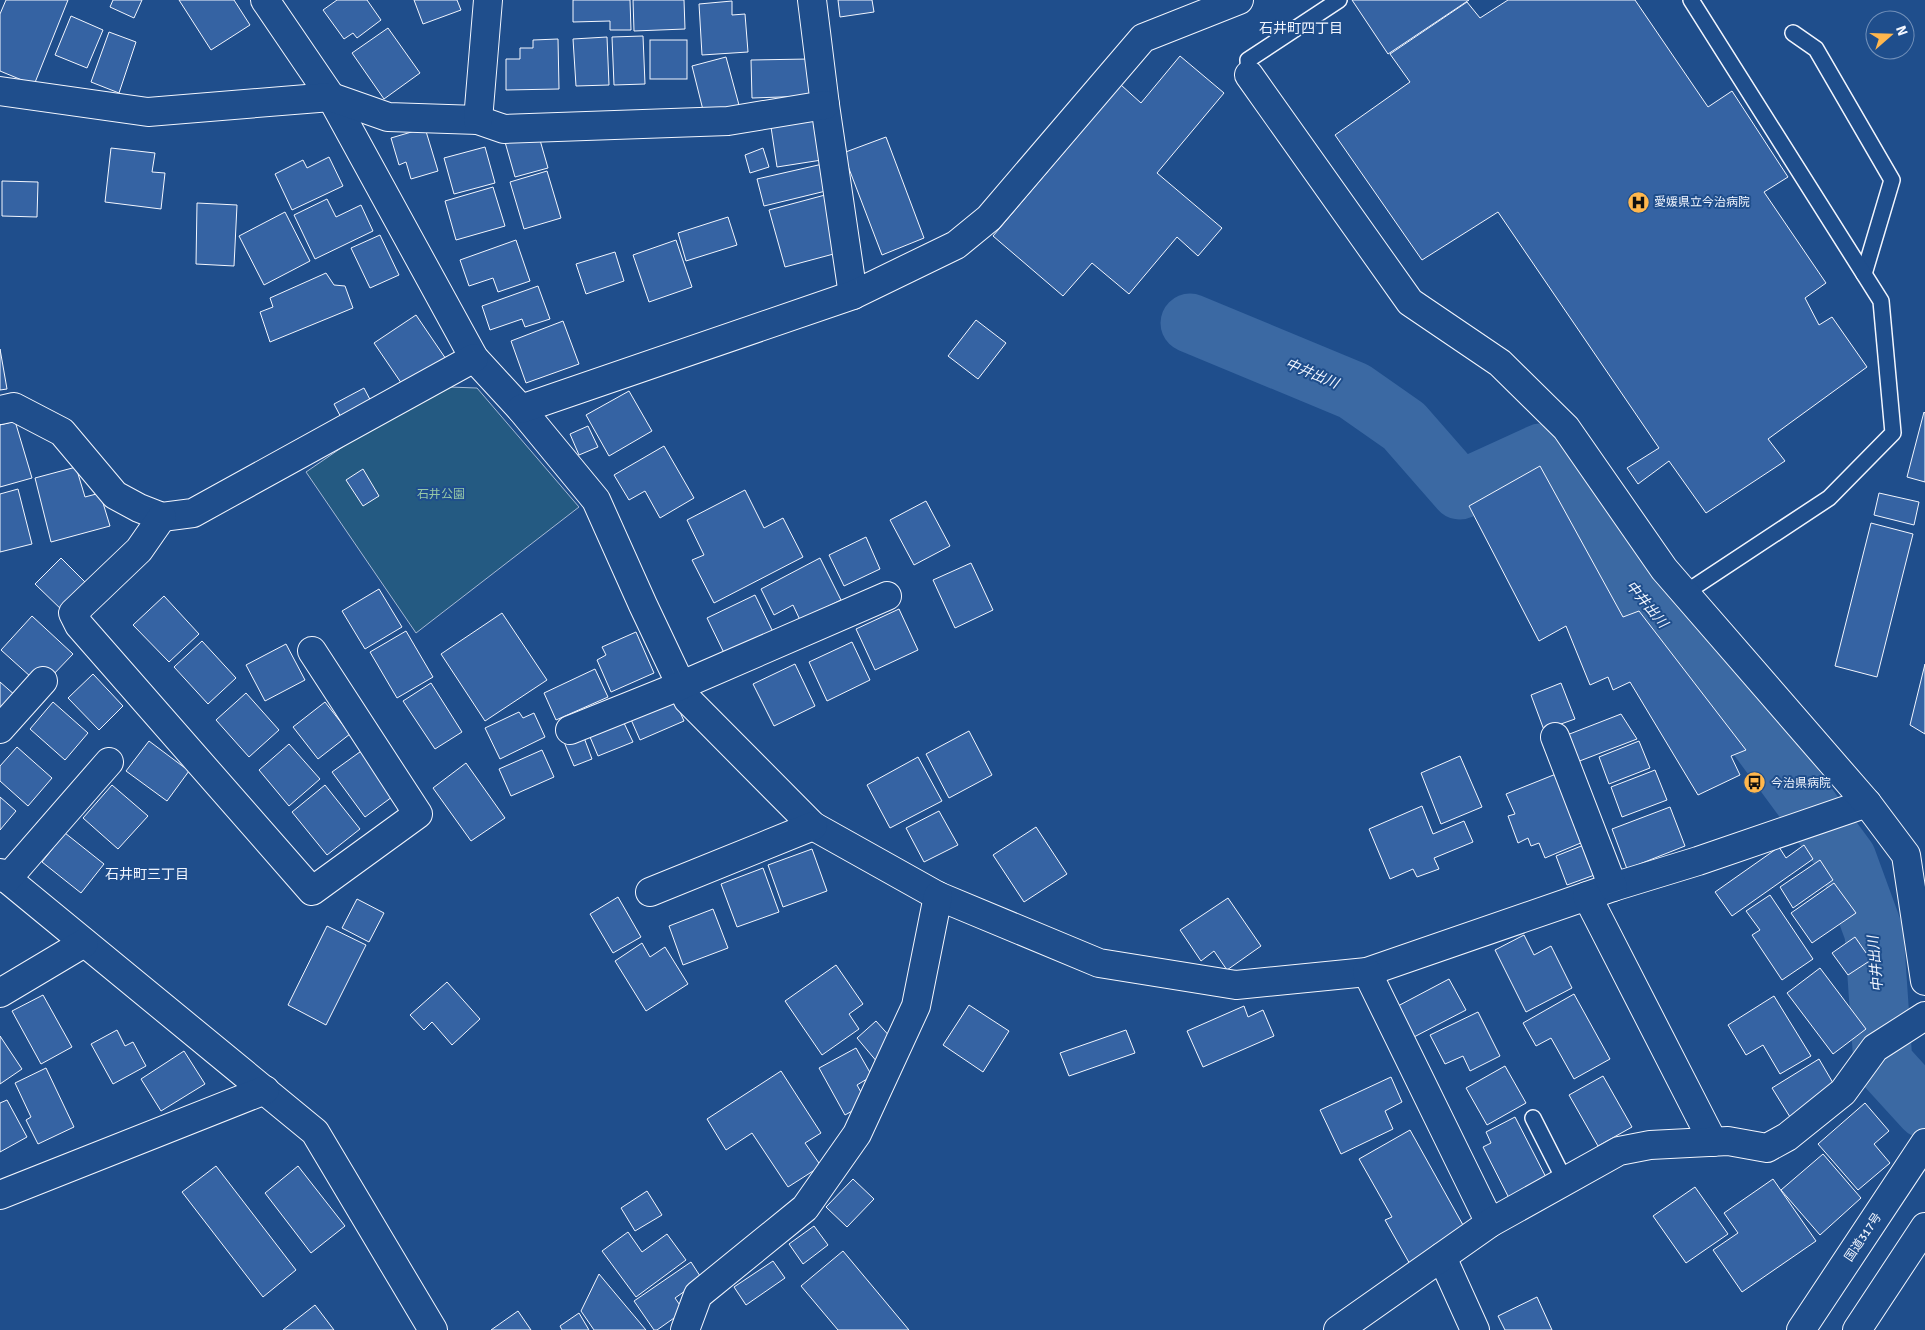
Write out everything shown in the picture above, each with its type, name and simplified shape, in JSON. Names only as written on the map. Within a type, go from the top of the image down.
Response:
[{"type":"main road","points":[[265,0],[332,97],[474,358],[521,409],[596,500],[642,605],[688,700],[814,826],[938,896],[1099,963],[1236,986],[1367,972],[1613,887],[1698,861],[1867,803]]},
{"type":"main road","points":[[478,120],[488,0]]},
{"type":"main road","points":[[812,0],[825,105],[853,294]]},
{"type":"main road","points":[[521,409],[853,294],[956,246],[989,218],[1143,38],[1239,0]]},
{"type":"main road","points":[[1249,75],[1410,302],[1500,363],[1566,428],[1664,569],[1867,803],[1906,855],[1925,981]]},
{"type":"main road","points":[[0,91],[148,112],[332,97],[388,117],[478,120],[504,129],[728,120],[825,105]]},
{"type":"main road","points":[[0,410],[14,407],[62,432],[115,495],[162,517],[193,513],[474,358]]},
{"type":"main road","points":[[162,517],[139,550],[73,613],[79,625],[312,891],[418,814],[312,651]]},
{"type":"main road","points":[[570,730],[682,685],[887,596]]},
{"type":"main road","points":[[0,729],[43,681]]},
{"type":"main road","points":[[1555,737],[1613,887]]},
{"type":"main road","points":[[109,762],[3,876],[315,1132],[432,1330]]},
{"type":"main road","points":[[650,892],[814,826]]},
{"type":"main road","points":[[685,1330],[698,1295],[805,1208],[857,1134],[916,1006],[938,896]]},
{"type":"main road","points":[[1587,896],[1713,1142]]},
{"type":"main road","points":[[0,993],[84,943]]},
{"type":"main road","points":[[1367,972],[1490,1223]]},
{"type":"main road","points":[[1338,1330],[1490,1223],[1619,1151],[1650,1144],[1728,1141],[1767,1148],[1787,1138],[1843,1092],[1875,1048],[1925,1016]]},
{"type":"main road","points":[[0,1194],[266,1090]]},
{"type":"main road","name":"国道317号","points":[[1801,1330],[1925,1143]]},
{"type":"main road","points":[[1857,1330],[1925,1227]]},
{"type":"main road","points":[[1442,1256],[1475,1330]]},
{"type":"lane","points":[[1249,75],[1248,60],[1339,0]]},
{"type":"lane","points":[[1685,593],[1829,498],[1893,433],[1881,302],[1691,0]]},
{"type":"lane","points":[[1793,33],[1816,49],[1892,180],[1864,274]]},
{"type":"lane","points":[[1533,1118],[1565,1181]]},
{"type":"green space","name":"石井公園","points":[[449,387],[477,388],[579,507],[416,633],[306,472],[420,394]]},
{"type":"building","points":[[6,0],[68,0],[34,85],[0,71],[0,14]]},
{"type":"building","points":[[113,0],[142,0],[134,18],[110,7]]},
{"type":"building","points":[[179,0],[234,0],[250,25],[211,50]]},
{"type":"building","points":[[337,0],[367,0],[381,20],[357,38],[353,33],[344,39],[323,10]]},
{"type":"building","points":[[414,0],[457,0],[461,10],[423,24]]},
{"type":"building","points":[[573,0],[630,0],[631,30],[610,30],[610,21],[573,22]]},
{"type":"building","points":[[633,0],[684,0],[685,29],[634,31]]},
{"type":"building","points":[[838,0],[872,0],[874,12],[840,17]]},
{"type":"building","points":[[1352,0],[1469,0],[1388,54]]},
{"type":"building","points":[[1508,0],[1635,0],[1708,107],[1732,91],[1788,177],[1764,192],[1826,283],[1805,298],[1819,325],[1832,317],[1867,367],[1768,439],[1785,461],[1706,513],[1669,461],[1638,484],[1627,468],[1659,448],[1498,212],[1422,260],[1335,135],[1410,82],[1390,54],[1467,2],[1480,18]]},
{"type":"building","points":[[732,1],[732,15],[745,14],[748,52],[702,55],[699,4]]},
{"type":"building","points":[[71,16],[103,30],[87,68],[55,55]]},
{"type":"building","points":[[388,28],[420,73],[384,99],[352,53]]},
{"type":"building","points":[[109,32],[136,42],[119,93],[91,82]]},
{"type":"building","points":[[643,36],[645,84],[614,85],[612,37]]},
{"type":"building","points":[[607,37],[609,85],[576,86],[573,39]]},
{"type":"building","points":[[558,39],[559,89],[506,90],[506,59],[520,59],[520,48],[533,48],[533,40]]},
{"type":"building","points":[[650,40],[687,40],[687,79],[650,79]]},
{"type":"building","points":[[1180,56],[1224,93],[1157,173],[1222,228],[1198,256],[1177,237],[1129,294],[1092,263],[1063,296],[993,236],[1121,85],[1141,103]]},
{"type":"building","points":[[726,57],[739,105],[704,114],[692,66]]},
{"type":"building","points":[[809,59],[810,96],[752,98],[751,60]]},
{"type":"building","points":[[822,119],[828,159],[777,167],[771,127]]},
{"type":"building","points":[[425,128],[438,171],[411,179],[406,162],[399,165],[391,138]]},
{"type":"building","points":[[538,133],[548,168],[515,177],[505,142]]},
{"type":"building","points":[[886,137],[924,238],[882,255],[843,153]]},
{"type":"building","points":[[485,147],[495,183],[454,194],[444,158]]},
{"type":"building","points":[[111,148],[155,153],[152,172],[165,173],[161,209],[105,202]]},
{"type":"building","points":[[763,148],[769,167],[750,173],[745,155]]},
{"type":"building","points":[[329,157],[343,186],[292,210],[275,174],[303,160],[307,168]]},
{"type":"building","points":[[827,163],[834,189],[764,206],[757,179]]},
{"type":"building","points":[[547,171],[561,218],[524,229],[510,182]]},
{"type":"building","points":[[2,181],[38,182],[37,217],[2,216]]},
{"type":"building","points":[[493,187],[505,226],[456,240],[445,201]]},
{"type":"building","points":[[825,195],[841,252],[785,267],[769,210]]},
{"type":"building","points":[[327,199],[336,217],[361,205],[373,231],[315,259],[294,215]]},
{"type":"building","points":[[197,203],[237,205],[234,266],[196,264]]},
{"type":"building","points":[[285,212],[310,261],[264,285],[239,236]]},
{"type":"building","points":[[728,217],[737,245],[686,261],[678,233]]},
{"type":"building","points":[[380,235],[399,275],[370,288],[351,248]]},
{"type":"building","points":[[516,240],[530,281],[498,292],[493,278],[469,286],[460,260]]},
{"type":"building","points":[[676,240],[692,287],[649,302],[633,255]]},
{"type":"building","points":[[615,252],[624,281],[586,294],[576,264]]},
{"type":"building","points":[[326,273],[334,285],[345,286],[353,308],[270,342],[260,312],[273,307],[270,298]]},
{"type":"building","points":[[538,286],[550,319],[525,327],[522,319],[490,330],[482,306]]},
{"type":"building","points":[[416,315],[448,362],[406,390],[374,343]]},
{"type":"building","points":[[976,320],[1006,343],[978,379],[948,356]]},
{"type":"building","points":[[563,321],[579,364],[526,383],[511,341]]},
{"type":"building","points":[[0,349],[7,389],[0,390]]},
{"type":"building","points":[[364,388],[375,409],[345,425],[334,404]]},
{"type":"building","points":[[629,391],[652,431],[609,456],[586,415]]},
{"type":"building","points":[[1925,413],[1925,482],[1907,477]]},
{"type":"building","points":[[15,421],[32,478],[0,487],[0,425]]},
{"type":"building","points":[[588,426],[598,447],[579,455],[570,434]]},
{"type":"building","points":[[664,446],[694,498],[660,518],[645,491],[629,500],[614,475]]},
{"type":"building","points":[[1540,466],[1623,617],[1639,611],[1746,750],[1731,756],[1740,775],[1698,795],[1630,682],[1613,690],[1608,677],[1590,685],[1566,626],[1539,641],[1469,506]]},
{"type":"building","points":[[76,467],[85,497],[100,493],[110,526],[51,542],[35,478]]},
{"type":"building","points":[[363,469],[379,496],[363,506],[346,480]]},
{"type":"building","points":[[18,489],[32,544],[0,552],[0,494]]},
{"type":"building","points":[[745,490],[764,528],[783,518],[803,557],[714,603],[692,560],[704,555],[687,520]]},
{"type":"building","points":[[1879,493],[1919,502],[1914,525],[1874,515]]},
{"type":"building","points":[[926,501],[950,546],[914,565],[890,520]]},
{"type":"building","points":[[1871,523],[1913,534],[1877,677],[1835,666]]},
{"type":"building","points":[[866,537],[880,569],[844,586],[829,555]]},
{"type":"building","points":[[61,558],[90,587],[65,613],[35,584]]},
{"type":"building","points":[[820,558],[841,600],[800,620],[793,605],[774,615],[761,589]]},
{"type":"building","points":[[971,563],[993,610],[955,628],[933,580]]},
{"type":"building","points":[[379,589],[402,627],[365,649],[342,611]]},
{"type":"building","points":[[755,595],[774,634],[726,657],[707,618]]},
{"type":"building","points":[[164,596],[199,634],[169,662],[133,625]]},
{"type":"building","points":[[899,609],[918,650],[875,670],[856,629]]},
{"type":"building","points":[[502,613],[547,680],[485,721],[441,654]]},
{"type":"building","points":[[32,616],[73,654],[49,679],[31,677],[1,650]]},
{"type":"building","points":[[406,631],[433,677],[397,698],[370,652]]},
{"type":"building","points":[[636,632],[654,673],[611,692],[597,660],[606,655],[602,647]]},
{"type":"building","points":[[202,641],[236,678],[208,704],[174,667]]},
{"type":"building","points":[[852,642],[870,680],[827,701],[809,662]]},
{"type":"building","points":[[286,644],[305,680],[265,701],[246,665]]},
{"type":"building","points":[[795,664],[815,706],[774,726],[753,684]]},
{"type":"building","points":[[1925,664],[1925,734],[1910,725]]},
{"type":"building","points":[[595,669],[608,697],[556,720],[544,693]]},
{"type":"building","points":[[93,674],[123,706],[99,730],[68,698]]},
{"type":"building","points":[[0,682],[16,696],[0,715]]},
{"type":"building","points":[[431,683],[462,732],[435,749],[403,701]]},
{"type":"building","points":[[1561,683],[1575,719],[1544,730],[1531,695]]},
{"type":"building","points":[[246,693],[279,730],[249,757],[216,720]]},
{"type":"building","points":[[673,696],[684,721],[640,740],[629,715]]},
{"type":"building","points":[[53,702],[88,733],[65,760],[30,729]]},
{"type":"building","points":[[325,702],[350,734],[318,759],[293,727]]},
{"type":"building","points":[[519,712],[523,718],[534,713],[545,737],[500,759],[485,728]]},
{"type":"building","points":[[1621,714],[1637,739],[1577,762],[1567,735]]},
{"type":"building","points":[[624,723],[633,742],[598,756],[590,737]]},
{"type":"building","points":[[969,731],[992,775],[949,798],[926,754]]},
{"type":"building","points":[[583,735],[592,759],[574,766],[564,742]]},
{"type":"building","points":[[149,741],[189,771],[167,801],[126,771]]},
{"type":"building","points":[[1639,741],[1650,768],[1609,784],[1599,757]]},
{"type":"building","points":[[289,744],[320,779],[289,806],[259,770]]},
{"type":"building","points":[[17,747],[52,778],[28,806],[0,781],[0,766]]},
{"type":"building","points":[[364,749],[396,794],[365,817],[332,772]]},
{"type":"building","points":[[542,750],[554,777],[511,796],[499,769]]},
{"type":"building","points":[[1460,756],[1482,807],[1441,824],[1421,773]]},
{"type":"building","points":[[918,757],[942,801],[890,828],[867,785]]},
{"type":"building","points":[[466,763],[505,818],[471,841],[433,788]]},
{"type":"building","points":[[1655,770],[1667,800],[1622,817],[1611,787]]},
{"type":"building","points":[[1561,772],[1583,842],[1545,858],[1539,843],[1531,846],[1528,838],[1518,843],[1508,816],[1515,814],[1506,794]]},
{"type":"building","points":[[112,785],[148,816],[118,849],[83,818]]},
{"type":"building","points":[[325,785],[360,829],[327,855],[292,812]]},
{"type":"building","points":[[0,797],[16,811],[0,830]]},
{"type":"building","points":[[1422,806],[1433,834],[1464,821],[1473,842],[1434,858],[1439,869],[1417,877],[1413,869],[1390,879],[1369,829]]},
{"type":"building","points":[[1670,807],[1685,846],[1627,869],[1612,829]]},
{"type":"building","points":[[939,811],[958,845],[924,862],[906,828]]},
{"type":"building","points":[[1036,827],[1067,874],[1024,902],[993,855]]},
{"type":"building","points":[[65,833],[104,864],[81,893],[42,862]]},
{"type":"building","points":[[1589,843],[1600,873],[1567,885],[1556,856]]},
{"type":"building","points":[[1804,845],[1813,859],[1732,916],[1715,892],[1779,847],[1786,858]]},
{"type":"building","points":[[812,849],[827,891],[783,907],[768,865]]},
{"type":"building","points":[[1820,860],[1833,880],[1793,908],[1780,887]]},
{"type":"building","points":[[763,868],[779,912],[737,927],[721,884]]},
{"type":"building","points":[[1834,883],[1856,913],[1812,943],[1791,913]]},
{"type":"building","points":[[1770,895],[1813,959],[1782,980],[1752,935],[1760,930],[1746,911]]},
{"type":"building","points":[[618,897],[641,937],[613,953],[590,914]]},
{"type":"building","points":[[1228,898],[1261,946],[1227,970],[1214,951],[1201,961],[1180,930]]},
{"type":"building","points":[[357,899],[384,913],[369,942],[342,928]]},
{"type":"building","points":[[713,909],[728,948],[683,965],[669,926]]},
{"type":"building","points":[[327,926],[366,945],[326,1025],[288,1005]]},
{"type":"building","points":[[1524,935],[1534,955],[1551,946],[1572,988],[1526,1012],[1495,950]]},
{"type":"building","points":[[1855,937],[1871,960],[1848,975],[1832,953]]},
{"type":"building","points":[[642,943],[650,957],[665,947],[688,984],[646,1011],[615,961]]},
{"type":"building","points":[[836,965],[863,1004],[849,1014],[859,1029],[822,1055],[785,1001]]},
{"type":"building","points":[[1820,968],[1866,1029],[1833,1054],[1787,993]]},
{"type":"building","points":[[1449,979],[1466,1010],[1412,1038],[1396,1007]]},
{"type":"building","points":[[447,982],[480,1019],[452,1045],[432,1022],[424,1030],[410,1015]]},
{"type":"building","points":[[1574,994],[1610,1059],[1574,1079],[1551,1038],[1536,1046],[1523,1023]]},
{"type":"building","points":[[43,995],[72,1047],[41,1064],[12,1011]]},
{"type":"building","points":[[1774,996],[1811,1056],[1780,1074],[1763,1045],[1746,1055],[1728,1025]]},
{"type":"building","points":[[969,1005],[1009,1031],[983,1072],[943,1045]]},
{"type":"building","points":[[1244,1006],[1248,1017],[1263,1010],[1274,1036],[1203,1067],[1187,1031]]},
{"type":"building","points":[[1478,1012],[1500,1056],[1470,1071],[1463,1056],[1445,1064],[1430,1035]]},
{"type":"building","points":[[876,1021],[892,1039],[878,1063],[857,1038]]},
{"type":"building","points":[[117,1030],[125,1046],[133,1042],[146,1066],[113,1084],[91,1044]]},
{"type":"building","points":[[1126,1030],[1135,1053],[1069,1076],[1060,1053]]},
{"type":"building","points":[[0,1036],[22,1069],[0,1084]]},
{"type":"building","points":[[856,1048],[872,1076],[857,1085],[867,1103],[845,1115],[819,1068]]},
{"type":"building","points":[[184,1051],[205,1084],[161,1111],[141,1079]]},
{"type":"building","points":[[1819,1059],[1836,1088],[1790,1117],[1772,1088]]},
{"type":"building","points":[[1505,1066],[1526,1103],[1487,1125],[1466,1088]]},
{"type":"building","points":[[46,1068],[74,1127],[38,1144],[26,1120],[31,1117],[15,1083]]},
{"type":"building","points":[[781,1071],[821,1133],[805,1143],[821,1166],[788,1187],[752,1133],[726,1150],[707,1119]]},
{"type":"building","points":[[1603,1076],[1632,1127],[1598,1146],[1569,1095]]},
{"type":"building","points":[[1391,1077],[1402,1102],[1385,1111],[1393,1129],[1341,1154],[1320,1110]]},
{"type":"building","points":[[7,1100],[27,1137],[0,1152],[0,1103]]},
{"type":"building","points":[[1865,1103],[1889,1131],[1874,1144],[1890,1163],[1858,1190],[1818,1144]]},
{"type":"building","points":[[1515,1117],[1550,1185],[1512,1204],[1483,1147],[1491,1143],[1486,1132]]},
{"type":"building","points":[[1410,1130],[1468,1234],[1411,1266],[1385,1220],[1392,1217],[1359,1159]]},
{"type":"building","points":[[1823,1154],[1861,1198],[1820,1235],[1781,1190]]},
{"type":"building","points":[[216,1166],[296,1270],[263,1297],[182,1192]]},
{"type":"building","points":[[298,1166],[345,1226],[311,1253],[265,1193]]},
{"type":"building","points":[[853,1179],[874,1199],[847,1227],[826,1207]]},
{"type":"building","points":[[1773,1179],[1816,1241],[1742,1292],[1713,1250],[1738,1233],[1724,1213]]},
{"type":"building","points":[[1695,1187],[1728,1234],[1686,1263],[1653,1216]]},
{"type":"building","points":[[647,1191],[662,1215],[635,1231],[621,1208]]},
{"type":"building","points":[[814,1226],[828,1245],[803,1264],[789,1244]]},
{"type":"building","points":[[628,1232],[642,1252],[667,1234],[686,1260],[636,1297],[602,1251]]},
{"type":"building","points":[[843,1251],[909,1330],[838,1330],[801,1286]]},
{"type":"building","points":[[773,1261],[785,1278],[746,1305],[734,1287]]},
{"type":"building","points":[[691,1262],[702,1279],[675,1298],[684,1311],[657,1330],[654,1330],[634,1301]]},
{"type":"building","points":[[599,1274],[646,1330],[594,1330],[581,1311]]},
{"type":"building","points":[[1537,1297],[1552,1330],[1505,1330],[1498,1316]]},
{"type":"building","points":[[315,1305],[334,1330],[283,1330]]},
{"type":"building","points":[[518,1311],[531,1330],[491,1330]]},
{"type":"building","points":[[579,1313],[589,1330],[562,1330],[560,1326]]},
{"type":"waterway","name":"中井出川","points":[[1190,323],[1354,391],[1404,426],[1460,490],[1541,453],[1638,597],[1717,682],[1847,859],[1874,933],[1883,1063],[1925,1109]]},
{"type":"place","name":"愛媛県立今治病院","points":[[1638,202]]},
{"type":"place","name":"今治県病院","points":[[1755,783]]},
{"type":"district","name":"石井町四丁目","points":[[1301,28]]},
{"type":"district","name":"石井町三丁目","points":[[147,874]]}]
